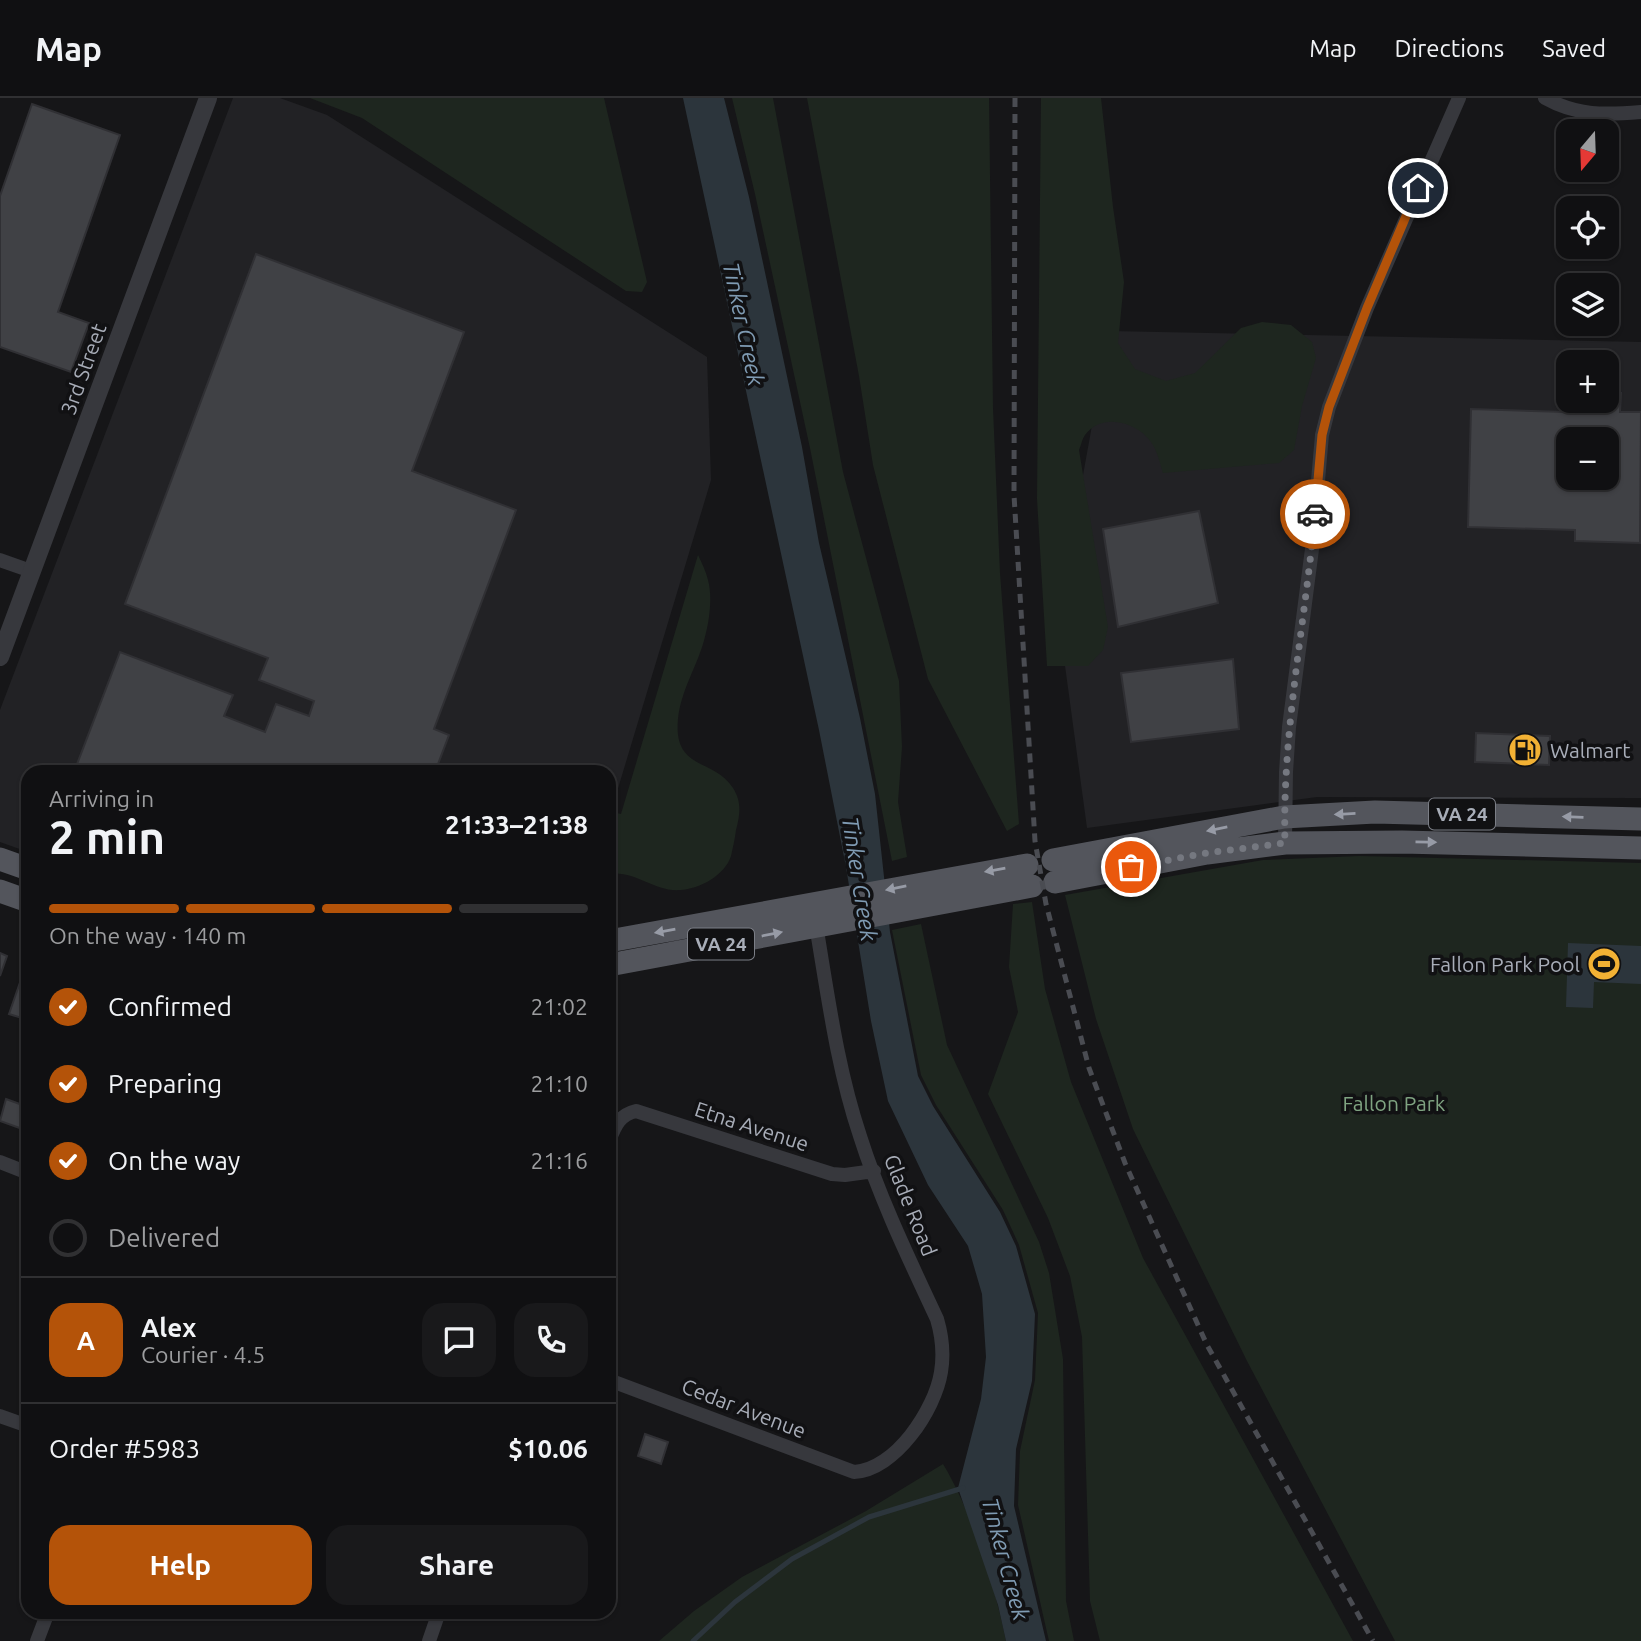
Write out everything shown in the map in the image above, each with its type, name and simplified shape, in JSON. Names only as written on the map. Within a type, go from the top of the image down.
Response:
[{"type":"main road","name":"VA 24","points":[[1641,819],[1375,812],[1284,817],[1054,871],[1285,843],[1402,842],[1641,848]]},
{"type":"main road","points":[[0,859],[21,866]]},
{"type":"main road","name":"VA 24","points":[[616,963],[826,916],[973,889],[1029,875],[973,889]]},
{"type":"main road","points":[[0,891],[21,898]]},
{"type":"main road","name":"VA 24","points":[[616,940],[826,916]]},
{"type":"street","name":"3rd Street","points":[[0,657],[208,98]]},
{"type":"street","points":[[1285,843],[1289,727],[1322,435],[1329,407],[1367,308],[1459,98]]},
{"type":"street","points":[[1545,98],[1569,110],[1590,114],[1641,112]]},
{"type":"street","points":[[0,560],[31,571]]},
{"type":"street","name":"Glade Road","points":[[826,916],[834,1036],[860,1137],[894,1227],[937,1319],[943,1351],[941,1374],[923,1419],[893,1454],[865,1472]]},
{"type":"street","name":"Etna Avenue","points":[[616,1127],[620,1119],[629,1113],[642,1112],[832,1174],[874,1171]]},
{"type":"street","points":[[0,1163],[21,1170]]},
{"type":"street","name":"Cedar Avenue","points":[[616,1383],[845,1470],[865,1472]]},
{"type":"street","points":[[0,1416],[21,1424]]},
{"type":"street","points":[[37,1641],[45,1619]]},
{"type":"street","points":[[429,1641],[437,1619]]},
{"type":"shaded area","points":[[233,98],[280,98],[327,115],[707,357],[711,480],[616,795],[616,765],[21,765],[21,850],[0,842],[0,710]]},
{"type":"shaded area","points":[[1109,331],[1641,342],[1641,798],[1317,797],[1087,828],[1058,614]]},
{"type":"green space","points":[[310,98],[604,98],[647,282],[642,292],[626,291],[362,118]]},
{"type":"green space","points":[[732,98],[773,98],[843,472],[899,681],[902,747],[898,802],[907,857],[892,861],[810,448]]},
{"type":"green space","points":[[807,98],[989,98],[993,408],[1000,573],[1019,824],[1007,831],[928,679],[873,465]]},
{"type":"green space","points":[[1041,98],[1101,98],[1124,282],[1118,343],[1135,369],[1166,381],[1195,373],[1241,328],[1262,322],[1291,325],[1312,342],[1316,358],[1302,406],[1294,450],[1279,463],[1163,473],[1151,442],[1137,429],[1119,422],[1110,422],[1092,428],[1085,435],[1079,450],[1108,627],[1103,650],[1088,666],[1047,666],[1037,499]]},
{"type":"green space","points":[[698,555],[709,587],[710,612],[703,644],[682,699],[678,736],[688,756],[725,779],[738,798],[739,814],[731,856],[718,875],[688,889],[671,890],[627,875],[616,874],[616,813],[621,814]]},
{"type":"green space","name":"Fallon Park","points":[[1360,856],[1641,863],[1641,1641],[1395,1641],[1247,1361],[1133,1129],[1096,1019],[1065,895],[1263,860]]},
{"type":"green space","points":[[1032,902],[1045,989],[1071,1082],[1143,1258],[1353,1641],[1100,1641],[1090,1601],[1082,1337],[1070,1276],[1048,1218],[988,1094],[1018,1012],[1009,967],[1013,904]]},
{"type":"green space","points":[[921,924],[947,1045],[1039,1242],[1049,1273],[1063,1359],[1066,1601],[1074,1641],[1049,1641],[1018,1505],[1020,1451],[1035,1380],[1038,1313],[1019,1245],[1003,1210],[936,1105],[921,1075],[892,930]]},
{"type":"green space","points":[[943,1464],[964,1504],[981,1550],[1006,1641],[659,1641],[694,1611],[742,1577],[866,1511]]},
{"type":"water","name":"Tinker Creek","points":[[683,98],[724,98],[749,197],[802,447],[819,543],[875,794],[890,932],[918,1076],[933,1106],[1000,1212],[1016,1246],[1035,1314],[1032,1381],[1016,1449],[1014,1506],[1046,1641],[1006,1641],[998,1605],[958,1488],[981,1399],[986,1357],[982,1294],[968,1246],[928,1185],[888,1101],[819,730]]},
{"type":"water","name":"Fallon Park Pool","points":[[1568,943],[1641,946],[1641,984],[1594,982],[1593,1008],[1566,1007]]},
{"type":"building","points":[[32,104],[120,135],[58,312],[89,323],[71,372],[0,347],[0,196]]},
{"type":"building","points":[[256,254],[464,332],[412,471],[516,510],[434,729],[449,735],[438,765],[77,765],[120,652],[233,695],[224,716],[265,732],[276,704],[309,716],[314,701],[259,680],[268,658],[125,604]]},
{"type":"building","points":[[1621,393],[1620,412],[1641,412],[1640,543],[1575,541],[1575,530],[1468,527],[1471,409],[1619,413]]},
{"type":"building","points":[[1199,511],[1218,603],[1118,627],[1103,529]]},
{"type":"building","points":[[1233,659],[1239,729],[1131,742],[1121,673]]},
{"type":"building","points":[[1476,733],[1550,736],[1549,765],[1475,762]]},
{"type":"building","points":[[0,953],[7,956],[0,976]]},
{"type":"building","points":[[21,980],[21,1018],[9,1014]]},
{"type":"building","points":[[6,1099],[21,1104],[21,1128],[0,1121]]},
{"type":"building","points":[[645,1434],[668,1442],[661,1464],[638,1456]]},
{"type":"waterway","points":[[693,1641],[735,1602],[792,1559],[869,1517],[963,1488]]},
{"type":"railway","points":[[1015,98],[1014,495],[1035,841],[1046,904],[1089,1068],[1125,1163],[1207,1345],[1373,1641]]},
{"type":"way so far","points":[[1131,867],[1207,853],[1285,843],[1289,727],[1315,514]]},
{"type":"place","name":"Walmart","points":[[1525,750]]},
{"type":"place","name":"Fallon Park Pool","points":[[1604,964]]},
{"type":"route","points":[[1315,514],[1322,435],[1329,407],[1418,188]]}]
